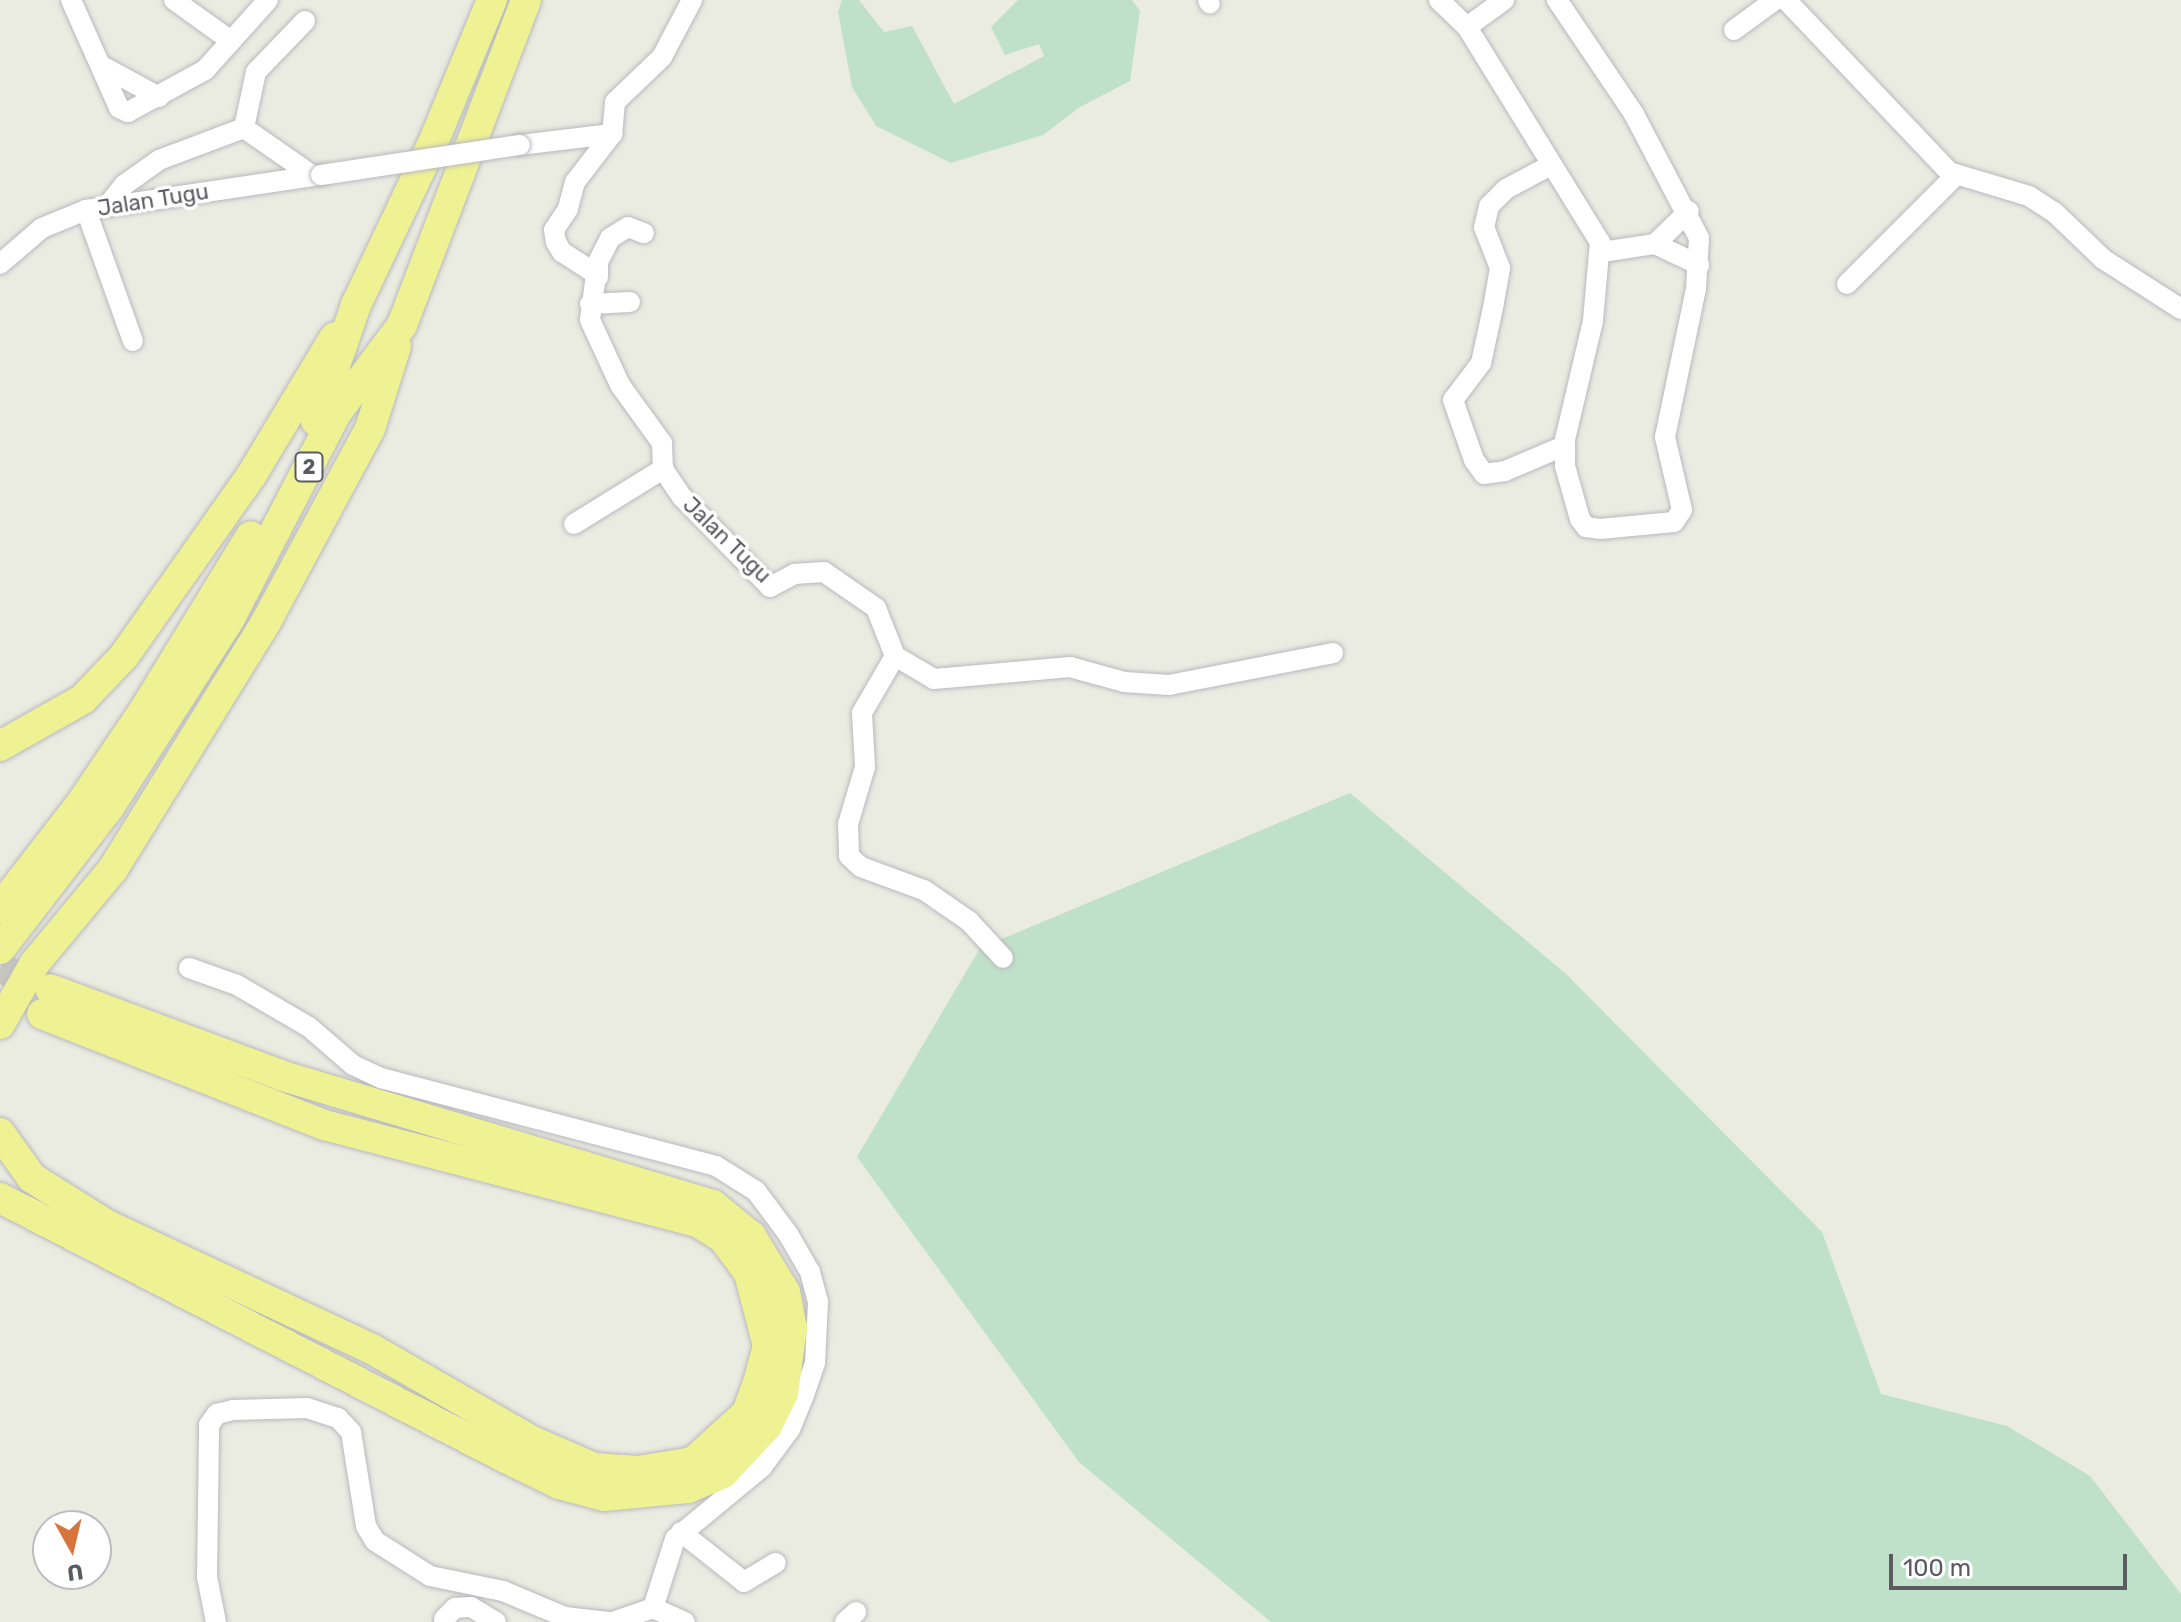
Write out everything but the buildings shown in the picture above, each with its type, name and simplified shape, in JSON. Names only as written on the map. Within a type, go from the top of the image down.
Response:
[{"type":"highway","name":"2","points":[[222,610],[326,404],[356,305],[433,143],[492,0]]},
{"type":"highway","name":"2","points":[[0,949],[222,610],[337,412],[402,325],[526,0]]},
{"type":"highway","points":[[0,746],[83,699],[124,656],[251,476],[356,305]]},
{"type":"highway","points":[[0,1024],[35,963],[113,869],[266,622],[370,429],[402,325]]},
{"type":"highway","name":"2","points":[[0,908],[67,844]]},
{"type":"highway","points":[[0,1133],[32,1178],[107,1225],[372,1349],[532,1441],[594,1468],[638,1471],[693,1462],[747,1413],[768,1346],[749,1273],[723,1238],[697,1222],[324,1125],[46,1002],[713,1205],[751,1236],[785,1292],[792,1328],[783,1393],[767,1426],[723,1473],[688,1488],[604,1496],[559,1484],[504,1457],[0,1198]]},
{"type":"street","points":[[71,0],[123,111],[159,97],[205,70],[268,0]]},
{"type":"street","points":[[174,0],[231,41]]},
{"type":"street","points":[[570,136],[615,102],[662,57],[692,0]]},
{"type":"street","points":[[1439,0],[1467,27],[1602,252],[1593,321],[1564,446],[1565,466],[1586,527],[1661,524],[1680,517],[1665,437],[1699,265],[1699,238],[1689,211],[1634,114],[1557,0]]},
{"type":"street","points":[[1467,27],[1504,0]]},
{"type":"street","points":[[1734,30],[1775,0]]},
{"type":"street","points":[[1786,0],[1955,176],[2029,196],[2054,212],[2103,259],[2181,309]]},
{"type":"street","points":[[244,128],[256,72],[305,21]]},
{"type":"street","points":[[102,66],[159,97]]},
{"type":"street","points":[[598,277],[591,267],[562,252],[554,230],[568,209],[575,182],[612,134],[615,102]]},
{"type":"street","points":[[244,128],[317,176]]},
{"type":"street","points":[[108,205],[124,185],[159,160],[244,128]]},
{"type":"street","points":[[570,136],[612,134]]},
{"type":"street","name":"Jalan Tugu","points":[[0,264],[42,228],[86,210],[108,205],[570,136]]},
{"type":"street","points":[[1551,165],[1506,189],[1489,206],[1484,227],[1500,261],[1494,303],[1481,363],[1453,400],[1474,460],[1488,475],[1564,446]]},
{"type":"street","points":[[1847,284],[1955,176]]},
{"type":"street","points":[[86,210],[133,341]]},
{"type":"street","points":[[1655,244],[1689,211]]},
{"type":"street","points":[[630,302],[590,304],[598,277],[598,262],[610,238],[628,227],[644,233]]},
{"type":"street","points":[[1602,252],[1655,244],[1699,265]]},
{"type":"street","name":"Jalan Tugu","points":[[590,304],[590,320],[620,385],[662,443],[663,469],[682,497],[770,587],[816,571],[834,575],[856,589],[876,608],[895,656]]},
{"type":"street","points":[[574,524],[663,469]]},
{"type":"street","points":[[1003,958],[969,921],[924,890],[861,867],[849,856],[848,824],[865,767],[862,713],[895,656],[934,679],[1070,667],[1124,682],[1169,685],[1333,653]]},
{"type":"street","points":[[189,968],[237,985],[297,1020],[353,1065],[381,1078],[673,1151],[716,1166],[756,1191],[810,1272],[818,1302],[815,1363],[790,1429],[762,1467],[681,1532],[653,1608]]},
{"type":"street","points":[[216,1622],[207,1577],[209,1425],[217,1414],[233,1410],[289,1408],[329,1413],[348,1427],[359,1455],[367,1533],[411,1566],[430,1576],[511,1594],[565,1617],[610,1622],[653,1608],[685,1622]]},
{"type":"street","points":[[681,1532],[744,1582],[776,1563]]},
{"type":"street","points":[[444,1619],[455,1608],[471,1607],[496,1622]]},
{"type":"green space","points":[[842,0],[859,0],[884,32],[912,26],[954,104],[1044,56],[1039,44],[1005,55],[991,27],[1018,0],[1132,0],[1140,11],[1130,81],[1080,107],[1043,135],[951,163],[876,126],[852,87],[838,12]]},
{"type":"green space","points":[[1350,793],[1565,973],[1822,1232],[1881,1394],[2007,1426],[2090,1476],[2181,1594],[2181,1622],[1271,1622],[1079,1462],[857,1157],[980,948]]},
{"type":"tunnel","points":[[0,968],[50,989]]}]
